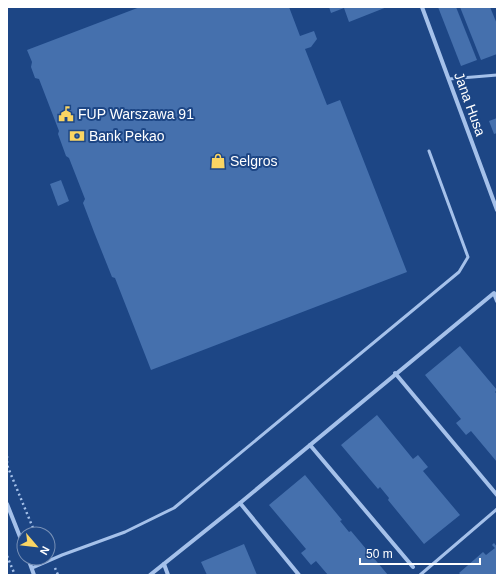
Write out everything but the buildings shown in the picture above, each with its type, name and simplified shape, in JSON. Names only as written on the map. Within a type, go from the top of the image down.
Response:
[{"type":"street","name":"Jana Husa","points":[[422,7],[497,210]]},
{"type":"street","points":[[150,575],[240,503],[395,373],[494,293],[497,301]]},
{"type":"street","points":[[395,373],[497,495]]},
{"type":"street","points":[[310,445],[413,566]]},
{"type":"street","points":[[240,503],[299,575]]},
{"type":"street","points":[[7,504],[16,527]]},
{"type":"street","points":[[164,564],[168,575]]},
{"type":"street","points":[[32,568],[34,575]]},
{"type":"lane","points":[[449,79],[497,75]]},
{"type":"lane","points":[[32,568],[62,555],[125,532],[174,508],[459,272],[468,257],[429,151]]},
{"type":"lane","points":[[420,575],[497,509]]},
{"type":"path","points":[[7,456],[8,465],[32,526]]},
{"type":"path","points":[[7,556],[14,575]]},
{"type":"place","name":"FUP Warszawa 91","points":[[66,114]]},
{"type":"place","name":"Bank Pekao","points":[[77,136]]},
{"type":"place","name":"Selgros","points":[[218,161]]}]
